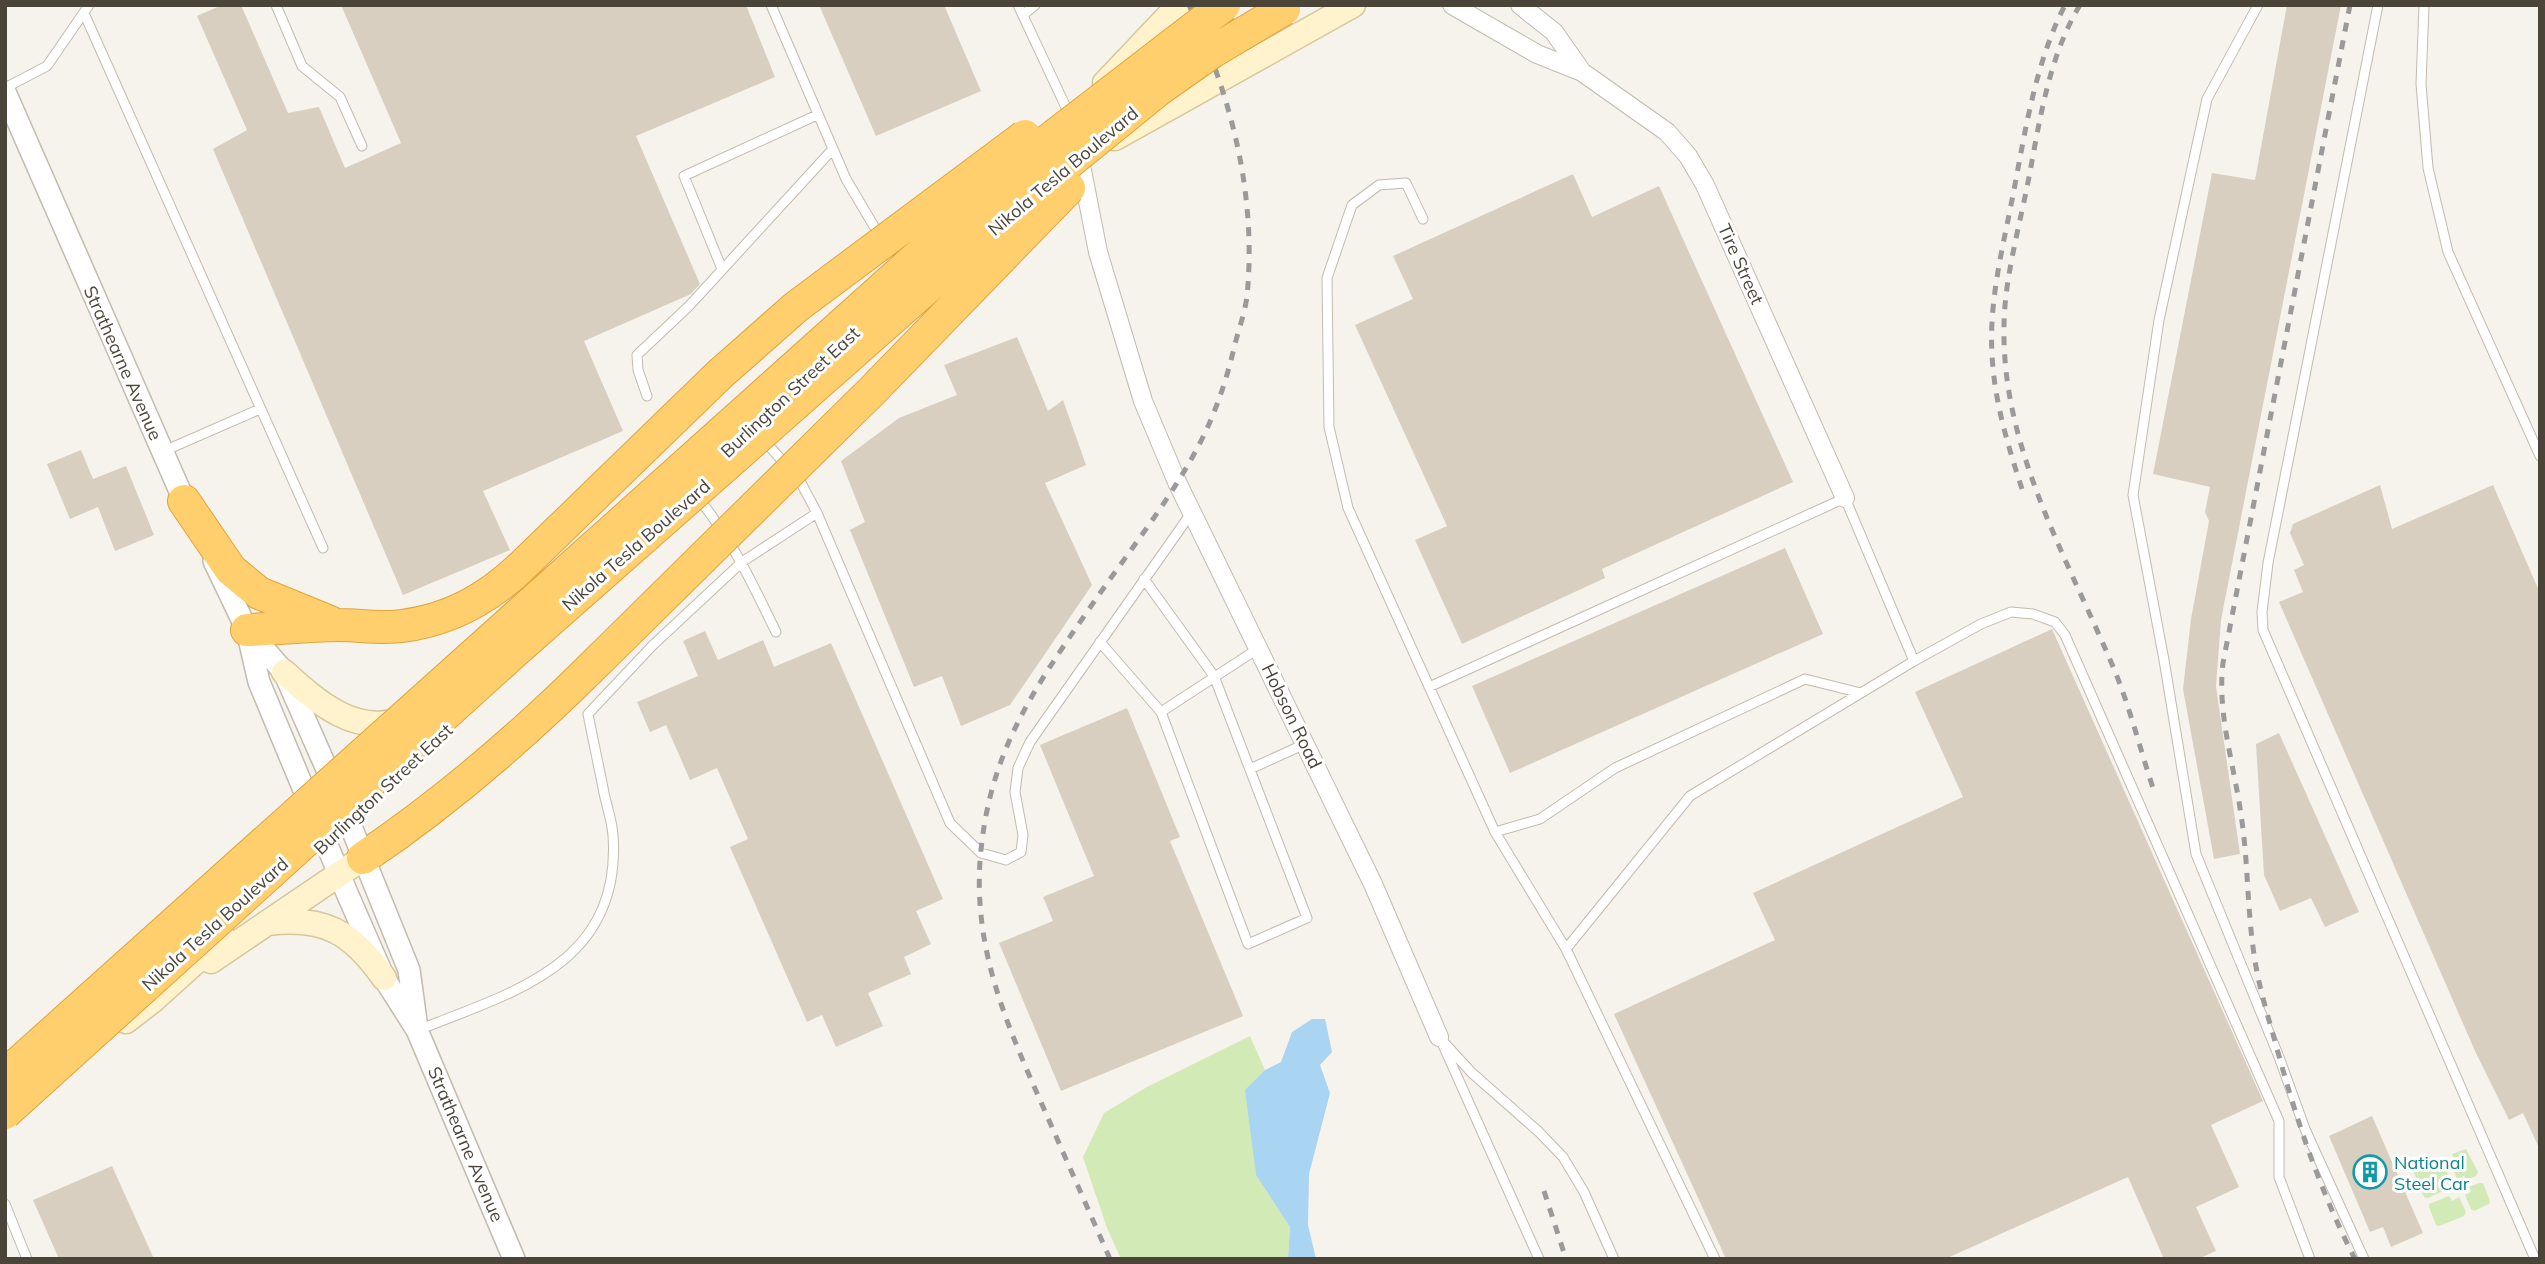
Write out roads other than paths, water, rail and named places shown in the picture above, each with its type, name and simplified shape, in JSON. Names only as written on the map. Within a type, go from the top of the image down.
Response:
[{"type":"highway","points":[[247,630],[338,625],[401,627],[446,618],[476,603],[520,568],[719,375],[796,307],[1032,131],[1223,5]]},
{"type":"highway","name":"Nikola Tesla Boulevard","points":[[5,1075],[1041,146],[1223,5]]},
{"type":"highway","points":[[351,866],[399,833],[529,727],[873,390],[1063,194],[1156,105],[1287,7]]},
{"type":"highway","name":"Nikola Tesla Boulevard","points":[[5,1113],[511,655],[1067,164],[1158,90],[1212,52],[1287,7]]},
{"type":"highway","points":[[184,501],[231,570],[259,593],[338,625]]},
{"type":"main road","name":"Burlington Street East","points":[[47,1072],[94,1013],[445,696],[507,642],[573,594],[976,220],[1179,5]]},
{"type":"main road","name":"Burlington Street East","points":[[976,220],[1353,5]]},
{"type":"main road","name":"Burlington Street East","points":[[5,1105],[47,1072],[111,1033],[152,1001],[326,843],[522,657],[573,594]]},
{"type":"main road","points":[[284,671],[316,701],[340,716],[360,722],[396,722],[421,712],[445,696]]},
{"type":"main road","points":[[152,1001],[351,866]]},
{"type":"main road","points":[[267,923],[305,921],[346,936],[366,952],[384,978]]},
{"type":"street","name":"Tire Street","points":[[1452,5],[1537,54],[1582,72],[1667,132],[1688,156],[1705,185],[1845,498]]},
{"type":"street","name":"Tire Street","points":[[1520,5],[1554,32],[1582,72]]},
{"type":"street","name":"Strathearne Avenue","points":[[5,90],[162,452],[247,630],[259,682],[326,843],[351,866],[408,970],[417,1030]]},
{"type":"street","name":"Hobson Road","points":[[1071,119],[1098,253],[1143,401],[1192,512],[1373,884],[1439,1037]]},
{"type":"street","name":"Strathearne Avenue","points":[[247,630],[284,671],[337,792],[349,821],[351,866],[384,978],[417,1030],[514,1259]]},
{"type":"lane","points":[[276,5],[302,66],[340,97],[362,146]]},
{"type":"lane","points":[[771,5],[846,179],[908,283]]},
{"type":"lane","points":[[1018,5],[1071,119]]},
{"type":"lane","points":[[1023,15],[1035,5]]},
{"type":"lane","points":[[2258,5],[2207,99],[2159,320],[2133,495],[2196,854],[2305,1129],[2364,1259]]},
{"type":"lane","points":[[2378,5],[2268,564],[2262,612],[2263,630],[2535,1259]]},
{"type":"lane","points":[[2424,5],[2421,84],[2428,168],[2448,252],[2540,456]]},
{"type":"lane","points":[[5,90],[47,66],[87,9]]},
{"type":"lane","points":[[87,9],[323,548]]},
{"type":"lane","points":[[722,269],[684,176],[817,115]]},
{"type":"lane","points":[[647,396],[638,370],[637,355],[690,306],[832,150]]},
{"type":"lane","points":[[1423,219],[1406,183],[1378,185],[1352,205],[1327,278],[1329,427],[1348,508],[1495,832],[1566,948],[1715,1259]]},
{"type":"lane","points":[[162,452],[261,408]]},
{"type":"lane","points":[[752,427],[800,481],[817,513],[950,823],[981,853],[1006,860],[1021,852],[1023,835],[1015,792],[1018,768],[1030,742],[1192,512]]},
{"type":"lane","points":[[688,486],[716,519],[742,562],[776,632]]},
{"type":"lane","points":[[1429,687],[1845,498],[1914,661]]},
{"type":"lane","points":[[417,1030],[514,992],[538,979],[567,957],[587,933],[604,901],[611,877],[613,853],[612,832],[588,714],[652,646],[742,562],[817,513]]},
{"type":"lane","points":[[1100,642],[1161,712],[1248,944],[1307,918],[1214,676],[1144,579]]},
{"type":"lane","points":[[1566,948],[1690,796],[1914,661],[1981,624],[2011,612],[2033,614],[2055,622],[2070,648],[2278,1122],[2279,1177],[2310,1259]]},
{"type":"lane","points":[[1161,712],[1259,648]]},
{"type":"lane","points":[[1495,832],[1540,819],[1615,768],[1805,679],[1861,693]]},
{"type":"lane","points":[[1250,769],[1306,744]]},
{"type":"lane","points":[[1439,1037],[1539,1259]]},
{"type":"lane","name":"Hobson Road","points":[[1439,1037],[1472,1073],[1563,1157],[1584,1192],[1614,1259]]},
{"type":"lane","points":[[5,1205],[27,1259]]},
{"type":"water","points":[[1312,1019],[1325,1019],[1332,1052],[1320,1065],[1330,1093],[1309,1174],[1308,1225],[1316,1259],[1288,1259],[1290,1227],[1256,1175],[1245,1090],[1265,1070],[1281,1062],[1292,1032]]},
{"type":"railway","points":[[1110,1259],[1018,1049],[996,989],[982,927],[980,861],[992,789],[1016,727],[1049,669],[1161,508],[1199,445],[1224,385],[1245,309],[1249,258],[1248,220],[1238,146],[1217,75],[1189,5]]},
{"type":"railway","points":[[2022,489],[1999,406],[1992,354],[1992,315],[2000,257],[2032,101],[2045,52],[2065,5]]},
{"type":"railway","points":[[2080,5],[2060,45],[2047,88],[2013,252],[2005,309],[2006,372],[2025,458],[2057,541],[2117,677],[2153,788]]},
{"type":"railway","points":[[2350,5],[2223,663],[2222,701],[2243,832],[2251,931],[2260,985],[2310,1154],[2355,1259]]},
{"type":"railway","points":[[1544,1191],[1566,1259]]},
{"type":"place","name":"National Steel Car","points":[[2370,1172]]}]
